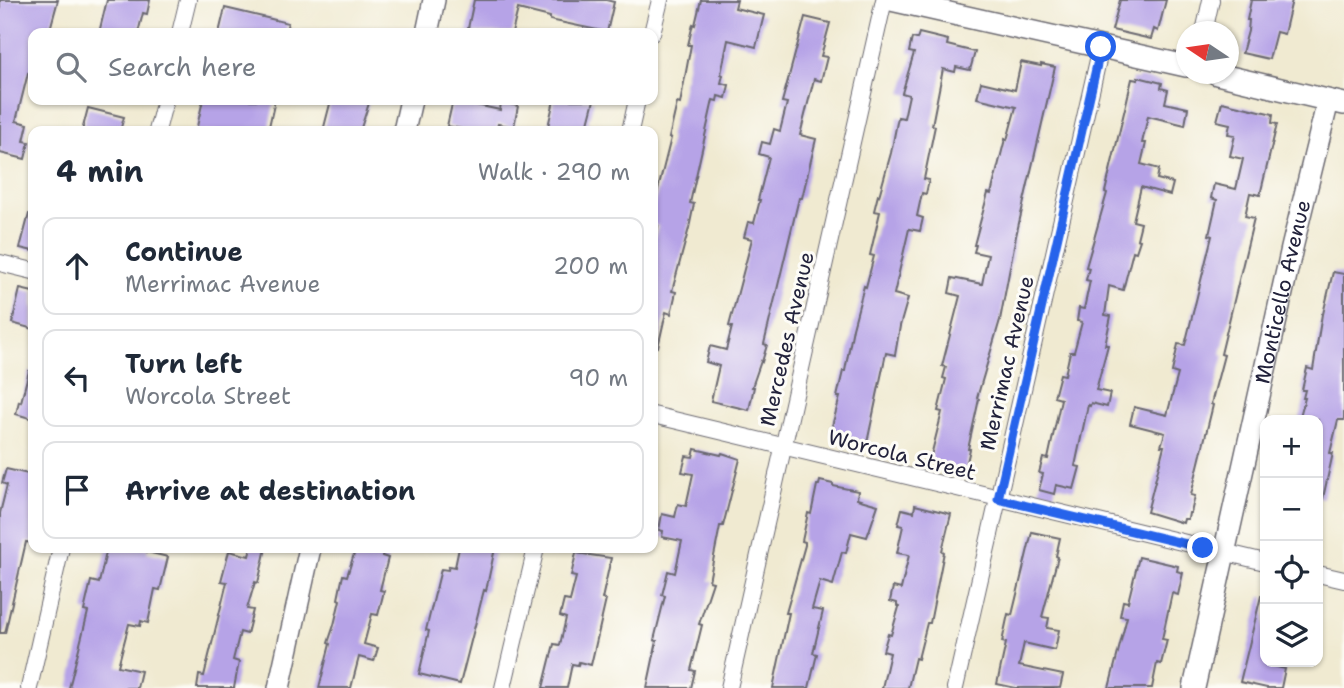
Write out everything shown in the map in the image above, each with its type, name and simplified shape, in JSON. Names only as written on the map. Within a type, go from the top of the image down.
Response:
[{"type":"street","points":[[181,28],[188,0]]},
{"type":"street","points":[[428,28],[434,0]]},
{"type":"street","points":[[653,28],[660,0]]},
{"type":"street","name":"Mercedes Avenue","points":[[729,688],[884,0]]},
{"type":"street","points":[[891,0],[952,7],[1101,47],[1176,64]]},
{"type":"street","points":[[1206,21],[1211,0]]},
{"type":"street","name":"Merrimac Avenue","points":[[955,688],[1101,47]]},
{"type":"street","points":[[1239,79],[1336,103]]},
{"type":"street","name":"Monticello Avenue","points":[[1194,688],[1293,248],[1336,103]]},
{"type":"street","points":[[159,126],[164,105]]},
{"type":"street","points":[[405,126],[410,105]]},
{"type":"street","points":[[631,126],[636,105]]},
{"type":"street","points":[[0,263],[28,270]]},
{"type":"street","name":"Worcola Street","points":[[658,416],[1260,561]]},
{"type":"street","points":[[29,688],[60,553]]},
{"type":"street","points":[[279,688],[309,553]]},
{"type":"street","points":[[503,688],[535,553]]},
{"type":"street","points":[[1323,575],[1344,580]]},
{"type":"building","points":[[0,0],[58,0],[50,28],[28,28],[28,73],[16,121],[28,124],[24,141],[28,142],[25,159],[0,153]]},
{"type":"building","points":[[107,0],[150,0],[147,14],[143,13],[139,28],[100,28]]},
{"type":"building","points":[[474,0],[614,2],[608,28],[588,28],[550,20],[550,17],[518,9],[513,28],[468,28]]},
{"type":"building","points":[[701,0],[737,0],[735,8],[764,15],[756,47],[728,40],[721,83],[729,85],[726,98],[718,96],[717,101],[713,100],[690,203],[694,204],[689,228],[672,291],[676,292],[671,314],[666,312],[658,347],[658,189],[677,103],[680,104],[691,45],[688,45],[693,24],[695,25]]},
{"type":"building","points":[[1120,0],[1166,0],[1158,31],[1154,29],[1151,39],[1112,30]]},
{"type":"building","points":[[1251,0],[1292,0],[1284,34],[1276,32],[1269,59],[1242,53],[1248,31]]},
{"type":"building","points":[[225,8],[288,23],[286,28],[220,28]]},
{"type":"building","points":[[805,17],[830,23],[821,56],[827,57],[821,81],[814,79],[800,135],[816,139],[764,344],[767,345],[752,387],[749,410],[711,401],[719,366],[706,362],[710,346],[726,350],[732,327],[729,326],[752,239],[744,237],[748,222],[754,223],[769,157],[759,154],[762,142],[770,144],[774,129],[780,131],[787,103],[782,102]]},
{"type":"building","points":[[919,33],[948,40],[947,45],[975,52],[970,70],[956,67],[955,72],[943,69],[924,179],[929,180],[926,194],[922,193],[917,216],[923,218],[920,231],[909,229],[894,294],[908,298],[895,355],[886,353],[867,443],[830,433],[853,328],[874,256],[870,255],[880,212],[874,211],[891,153],[898,117],[904,118],[909,95],[902,93],[914,53],[909,52],[912,38],[917,39]]},
{"type":"building","points":[[1021,62],[1055,67],[1016,236],[1000,320],[977,398],[979,399],[965,471],[930,460],[942,412],[938,411],[946,379],[943,378],[946,367],[942,366],[960,296],[949,293],[952,278],[982,284],[988,255],[974,252],[974,245],[1016,107],[977,98],[981,82],[1015,90]]},
{"type":"building","points":[[1138,77],[1162,83],[1161,88],[1168,90],[1165,103],[1188,108],[1185,125],[1148,116],[1141,164],[1159,169],[1157,179],[1173,183],[1170,195],[1141,187],[1133,221],[1141,223],[1137,239],[1140,240],[1136,252],[1133,251],[1123,290],[1109,286],[1105,315],[1111,316],[1105,345],[1108,345],[1096,390],[1110,393],[1107,407],[1091,403],[1088,405],[1075,466],[1080,467],[1074,489],[1056,485],[1054,494],[1039,490],[1043,474],[1039,473],[1043,458],[1048,459],[1061,399],[1054,397],[1060,374],[1065,375],[1070,352],[1074,352],[1082,322],[1077,321],[1079,308],[1084,309],[1090,281],[1086,280],[1089,268],[1086,267],[1107,193],[1105,192],[1132,79],[1138,80]]},
{"type":"building","points":[[1222,102],[1273,114],[1272,123],[1277,124],[1260,195],[1250,193],[1245,216],[1254,218],[1191,495],[1195,496],[1191,513],[1183,523],[1147,512],[1165,433],[1130,424],[1134,407],[1167,415],[1178,374],[1172,372],[1178,344],[1185,345],[1212,236],[1209,235],[1217,200],[1211,198],[1214,184],[1236,189],[1243,159],[1230,156],[1235,135],[1228,134],[1230,124],[1217,121]]},
{"type":"building","points":[[202,105],[274,105],[269,126],[197,126]]},
{"type":"building","points":[[330,105],[368,105],[362,126],[324,126]]},
{"type":"building","points":[[452,105],[476,105],[500,110],[501,105],[518,106],[514,126],[447,126]]},
{"type":"building","points":[[553,105],[593,105],[587,126],[548,126]]},
{"type":"building","points":[[88,108],[124,117],[121,126],[83,126]]},
{"type":"building","points":[[28,218],[28,250],[20,248]]},
{"type":"building","points":[[1333,272],[1344,274],[1344,420],[1338,420],[1323,498],[1323,415],[1300,415],[1305,398],[1305,390],[1302,390],[1307,368],[1313,370]]},
{"type":"building","points":[[20,289],[28,291],[28,328],[12,323]]},
{"type":"building","points":[[28,375],[28,418],[16,414],[19,401],[21,402]]},
{"type":"building","points":[[695,449],[740,459],[723,526],[720,526],[709,581],[713,582],[699,624],[702,625],[691,670],[695,671],[691,688],[647,688],[657,641],[654,640],[665,596],[662,595],[668,571],[675,573],[682,541],[662,537],[663,531],[659,530],[662,514],[675,517],[678,504],[686,506],[693,474],[682,472],[686,456],[693,457]]},
{"type":"building","points":[[6,469],[28,474],[28,542],[5,633],[0,633],[0,513],[7,485],[2,483]]},
{"type":"building","points":[[820,481],[858,491],[857,499],[878,505],[867,537],[851,533],[846,553],[842,552],[833,585],[820,581],[812,609],[823,611],[813,653],[817,654],[809,688],[773,688],[789,613],[786,613],[805,545],[802,541],[808,513],[811,514]]},
{"type":"building","points":[[915,505],[951,514],[930,623],[927,623],[918,659],[915,658],[908,688],[882,688],[890,653],[883,651],[899,607],[897,603],[890,601],[893,587],[901,589],[909,555],[897,553],[903,526],[898,525],[902,509],[914,512]]},
{"type":"building","points":[[1032,532],[1060,538],[1058,557],[1042,617],[1049,618],[1047,628],[1059,630],[1055,650],[1024,643],[1019,666],[1063,675],[1060,688],[1016,688],[997,684],[1006,643],[1002,642],[1008,614],[1012,615]]},
{"type":"building","points":[[106,553],[151,553],[168,557],[160,590],[155,589],[148,623],[141,621],[140,626],[129,624],[118,666],[141,671],[137,688],[69,688],[88,612],[84,611],[91,581],[99,583]]},
{"type":"building","points":[[228,553],[249,556],[250,553],[265,553],[258,583],[255,582],[247,609],[253,610],[247,634],[240,632],[233,660],[239,662],[234,688],[197,688],[199,675],[204,676],[227,582],[221,581]]},
{"type":"building","points":[[354,553],[383,553],[382,556],[388,558],[380,590],[384,591],[378,615],[372,614],[364,644],[378,648],[374,661],[359,657],[351,688],[319,688],[340,600],[338,599],[343,575],[347,576]]},
{"type":"building","points":[[458,553],[494,553],[460,684],[419,674],[429,631],[426,630],[441,569],[455,567]]},
{"type":"building","points":[[576,553],[611,558],[602,599],[606,600],[591,665],[579,662],[578,665],[572,664],[567,688],[543,688],[554,644],[560,645],[566,618],[560,616],[564,600],[570,601],[576,577],[571,576]]},
{"type":"building","points":[[1139,557],[1178,566],[1177,571],[1183,573],[1178,595],[1172,593],[1162,639],[1167,640],[1161,664],[1157,663],[1152,688],[1109,688],[1127,617],[1120,616],[1123,601],[1128,602]]},
{"type":"building","points":[[1260,600],[1260,667],[1285,669],[1281,688],[1240,682]]},
{"type":"route","points":[[1101,47],[998,499],[1203,548]]}]
